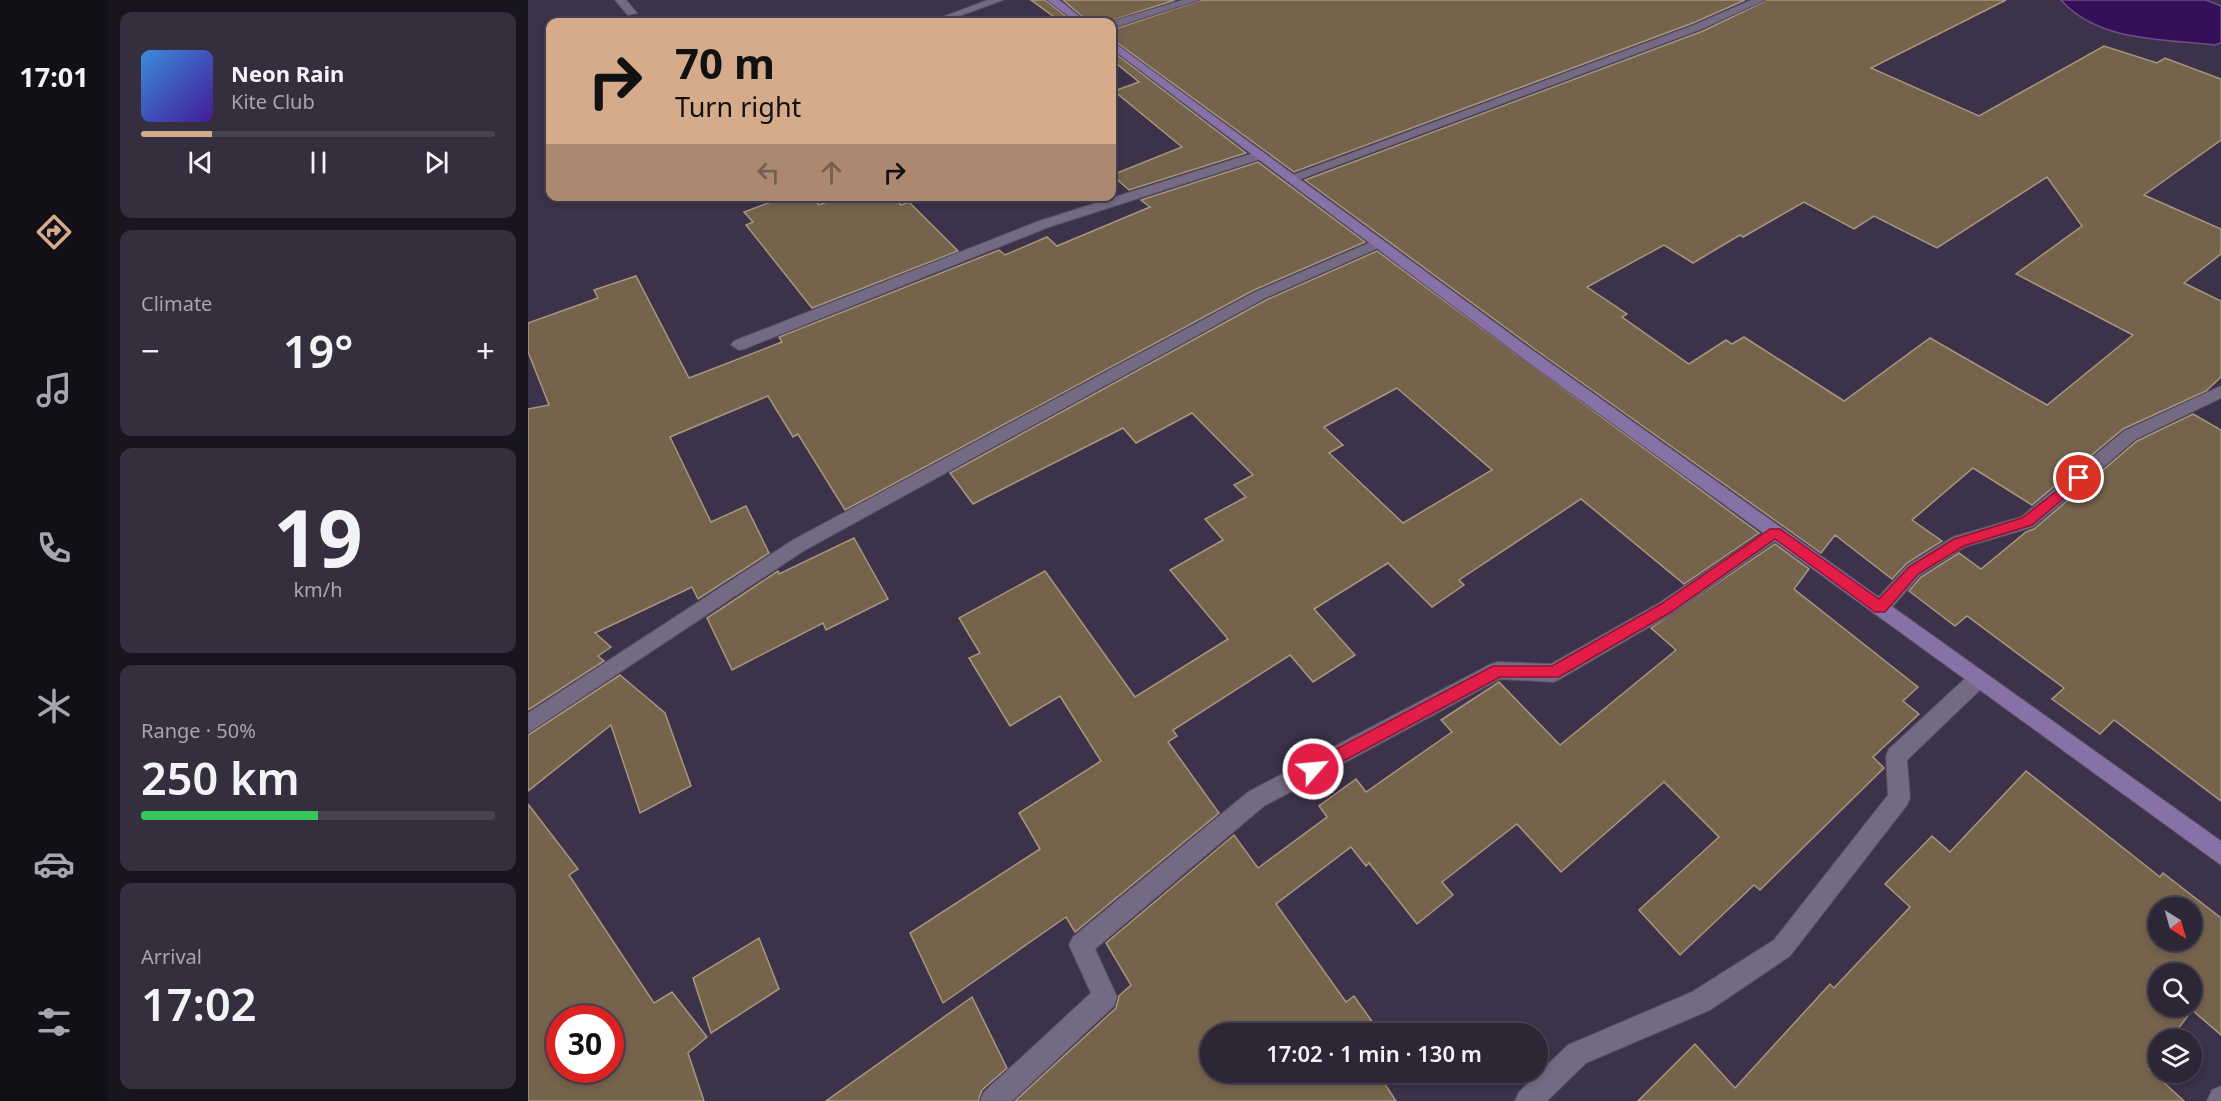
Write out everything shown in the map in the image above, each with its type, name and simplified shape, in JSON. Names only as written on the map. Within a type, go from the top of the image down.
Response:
[{"type":"street","points":[[620,0],[632,13]]},
{"type":"street","points":[[946,18],[998,0]]},
{"type":"street","points":[[1052,0],[1077,18]]},
{"type":"street","points":[[1116,24],[1194,0]]},
{"type":"street","points":[[1292,178],[1698,27],[1760,0]]},
{"type":"street","points":[[1116,47],[1378,243],[2221,854]]},
{"type":"street","points":[[1116,201],[1260,154]]},
{"type":"street","points":[[739,345],[1044,224],[1115,201]]},
{"type":"street","points":[[528,724],[800,545],[1260,295],[1378,243]]},
{"type":"street","points":[[1880,608],[1914,570],[1959,542],[2027,522],[2130,435],[2221,391]]},
{"type":"street","points":[[993,1101],[1105,997],[1081,945],[1256,799],[1498,670],[1554,673],[1666,608],[1775,532]]},
{"type":"street","points":[[1528,1101],[1577,1054],[1701,1001],[1782,948],[1899,798],[1896,756],[1978,679]]},
{"type":"shaded area","points":[[2061,0],[2206,0],[2221,6],[2221,43],[2214,45],[2153,39],[2112,31],[2076,14]]},
{"type":"building","points":[[1031,0],[1045,0],[1068,18],[1056,18]]},
{"type":"building","points":[[1063,0],[1175,0],[1116,19],[1084,18]]},
{"type":"building","points":[[1201,0],[1745,0],[1693,23],[1294,172],[1116,42],[1116,29]]},
{"type":"building","points":[[1767,0],[2006,0],[1871,68],[1979,116],[2104,46],[2157,63],[2165,58],[2221,79],[2221,140],[2144,195],[2221,229],[2221,254],[2184,283],[2221,301],[2221,377],[2206,391],[2123,429],[2032,505],[1973,468],[1912,520],[1942,541],[1907,563],[1892,579],[1835,535],[1821,553],[1536,350],[1305,180],[1703,31]],"holes":[[[2047,177],[2082,226],[2016,274],[2133,335],[2047,405],[1930,338],[1844,401],[1744,337],[1732,344],[1726,340],[1689,364],[1622,317],[1627,314],[1587,287],[1664,245],[1693,263],[1740,235],[1743,237],[1804,202],[1854,229],[1874,216],[1937,248]]]},
{"type":"building","points":[[1116,54],[1246,153],[1129,190],[1116,179],[1116,173],[1182,147],[1116,93],[1116,90],[1139,82],[1116,63]]},
{"type":"building","points":[[1258,162],[1365,242],[1254,290],[845,510],[798,434],[793,437],[768,396],[670,437],[711,522],[746,506],[769,553],[698,599],[692,587],[595,633],[611,647],[598,656],[604,661],[528,710],[528,409],[549,405],[528,352],[528,323],[598,298],[594,290],[636,276],[689,378],[782,342],[779,337],[999,250],[1005,255],[1047,237],[1057,246],[1150,207],[1141,200]]},
{"type":"building","points":[[774,201],[816,201],[819,205],[829,201],[898,201],[901,205],[909,202],[958,251],[812,308],[746,225],[753,222],[744,212]]},
{"type":"building","points":[[1377,251],[1759,533],[1684,584],[1581,499],[1459,580],[1464,585],[1432,607],[1388,563],[1314,609],[1355,655],[1313,682],[1290,655],[1173,730],[1177,736],[1168,742],[1219,813],[1075,932],[1066,917],[943,1003],[910,933],[1040,849],[1019,813],[1101,761],[1060,696],[1010,726],[969,658],[980,653],[959,618],[1045,571],[1135,697],[1228,639],[1170,570],[1223,540],[1205,519],[1246,497],[1234,485],[1253,475],[1192,413],[1136,443],[1123,428],[973,504],[950,473],[1266,300]],"holes":[[[1397,388],[1492,470],[1403,523],[1329,453],[1343,445],[1324,427]]]},
{"type":"building","points":[[2193,414],[2221,430],[2221,801],[2114,720],[2100,734],[2052,699],[2064,688],[1967,616],[1955,626],[1909,591],[1921,577],[1959,553],[1981,569],[2026,532],[2034,529],[2137,441]]},
{"type":"building","points":[[854,538],[888,599],[826,630],[823,623],[732,670],[707,618],[778,571],[779,574]]},
{"type":"building","points":[[1775,544],[1809,569],[1794,589],[1918,687],[1903,701],[1919,714],[1873,757],[1884,768],[1760,890],[1754,885],[1680,955],[1639,910],[1719,837],[1664,782],[1561,872],[1517,824],[1442,882],[1453,895],[1417,924],[1369,863],[1366,866],[1351,847],[1276,904],[1346,1002],[1354,996],[1373,1023],[1200,1023],[1200,1083],[1384,1083],[1396,1101],[1015,1101],[1116,1008],[1119,996],[1131,985],[1106,943],[1234,835],[1258,868],[1327,817],[1319,806],[1356,779],[1366,792],[1452,732],[1441,720],[1499,682],[1560,745],[1676,650],[1651,628]]},
{"type":"building","points":[[620,675],[665,713],[691,786],[640,813],[611,725],[528,791],[528,735]]},
{"type":"building","points":[[2026,771],[2160,877],[2163,873],[2194,897],[2148,897],[2148,951],[2202,951],[2202,903],[2221,918],[2221,1035],[2200,1017],[2202,1017],[2202,963],[2148,963],[2148,1017],[2187,1017],[2178,1029],[2148,1029],[2148,1083],[2164,1083],[2184,1101],[1638,1101],[1695,1044],[1735,1088],[1830,984],[1834,988],[1910,907],[1885,884],[1932,836],[1950,852]]},
{"type":"building","points":[[528,804],[578,869],[569,875],[654,1003],[672,992],[707,1037],[688,1053],[704,1101],[528,1101]]},
{"type":"building","points":[[759,938],[779,989],[711,1033],[693,978]]},
{"type":"building","points":[[972,997],[1007,1068],[982,1090],[978,1101],[826,1101]]},
{"type":"route","points":[[1313,769],[1498,670],[1554,673],[1666,608],[1775,532],[1880,608],[1914,570],[1959,542],[2027,522],[2079,478]]}]
